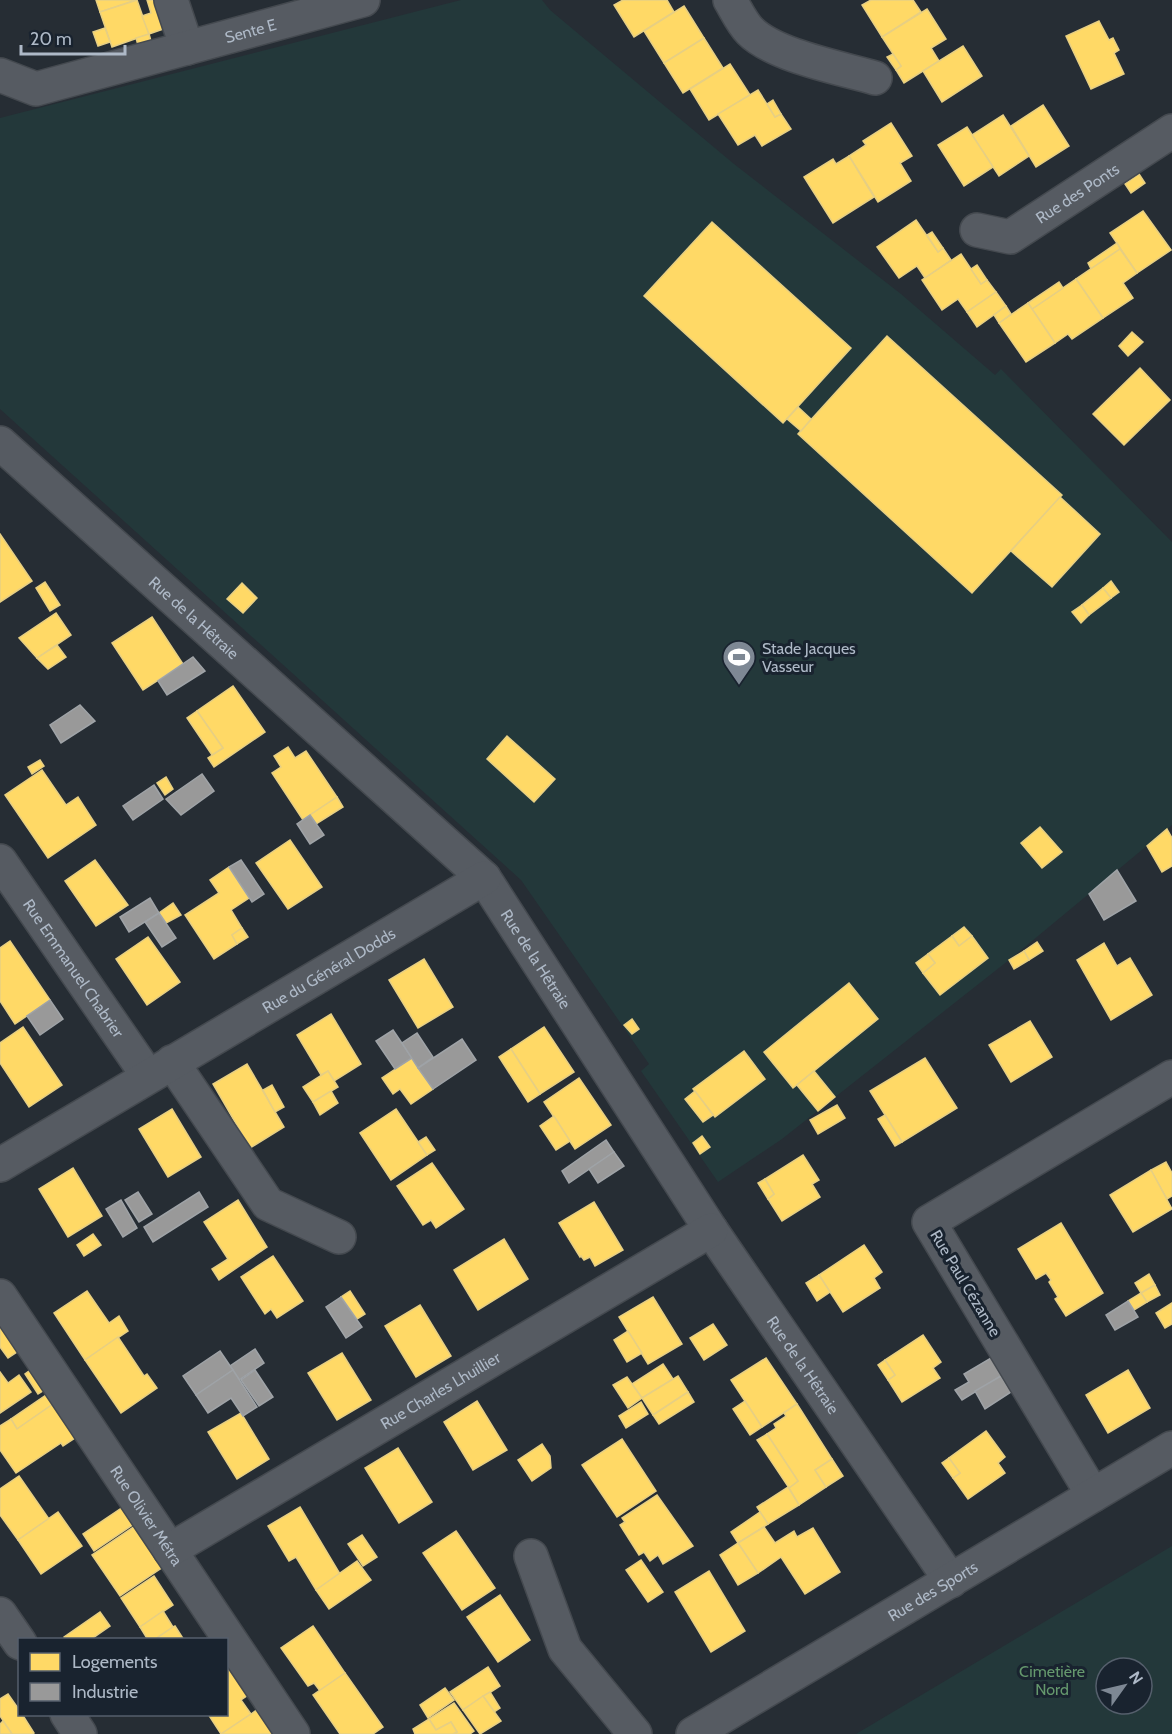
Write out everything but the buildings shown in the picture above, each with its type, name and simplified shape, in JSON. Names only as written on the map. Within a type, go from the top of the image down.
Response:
[{"type":"street","points":[[171,0],[187,48]]},
{"type":"street","name":"Sente E","points":[[0,75],[36,89],[363,0]]},
{"type":"street","points":[[730,0],[749,30],[765,43],[792,54],[875,78]]},
{"type":"street","name":"Rue des Ponts","points":[[977,230],[1010,237],[1172,131]]},
{"type":"street","name":"Rue de la Hêtraie","points":[[0,442],[484,878],[711,1230],[951,1581]]},
{"type":"street","name":"Rue Emmanuel Chabrier","points":[[0,861],[160,1069]]},
{"type":"street","name":"Rue du Général Dodds","points":[[0,1165],[484,878]]},
{"type":"street","points":[[160,1069],[268,1204],[339,1238]]},
{"type":"street","name":"Rue Paul Cézanne","points":[[1093,1495],[929,1222],[1172,1077]]},
{"type":"street","name":"Rue Charles Lhuillier","points":[[170,1550],[711,1230]]},
{"type":"street","name":"Rue Olivier Métra","points":[[0,1296],[293,1734]]},
{"type":"street","name":"Rue des Sports","points":[[693,1734],[1172,1448]]},
{"type":"street","points":[[531,1556],[565,1649],[635,1734]]},
{"type":"street","points":[[0,1614],[18,1640]]},
{"type":"street","points":[[68,1716],[80,1734]]},
{"type":"green space","name":"Stade Jacques Vasseur","points":[[461,0],[542,0],[550,10],[734,164],[901,294],[995,375],[1001,369],[1172,542],[1172,825],[1009,960],[782,1139],[718,1182],[641,1071],[649,1064],[521,880],[0,409],[0,118]]},
{"type":"green space","name":"Cimetière Nord","points":[[1172,1546],[1172,1734],[856,1734]]},
{"type":"place","name":"Stade Jacques Vasseur","points":[[739,686]]}]
